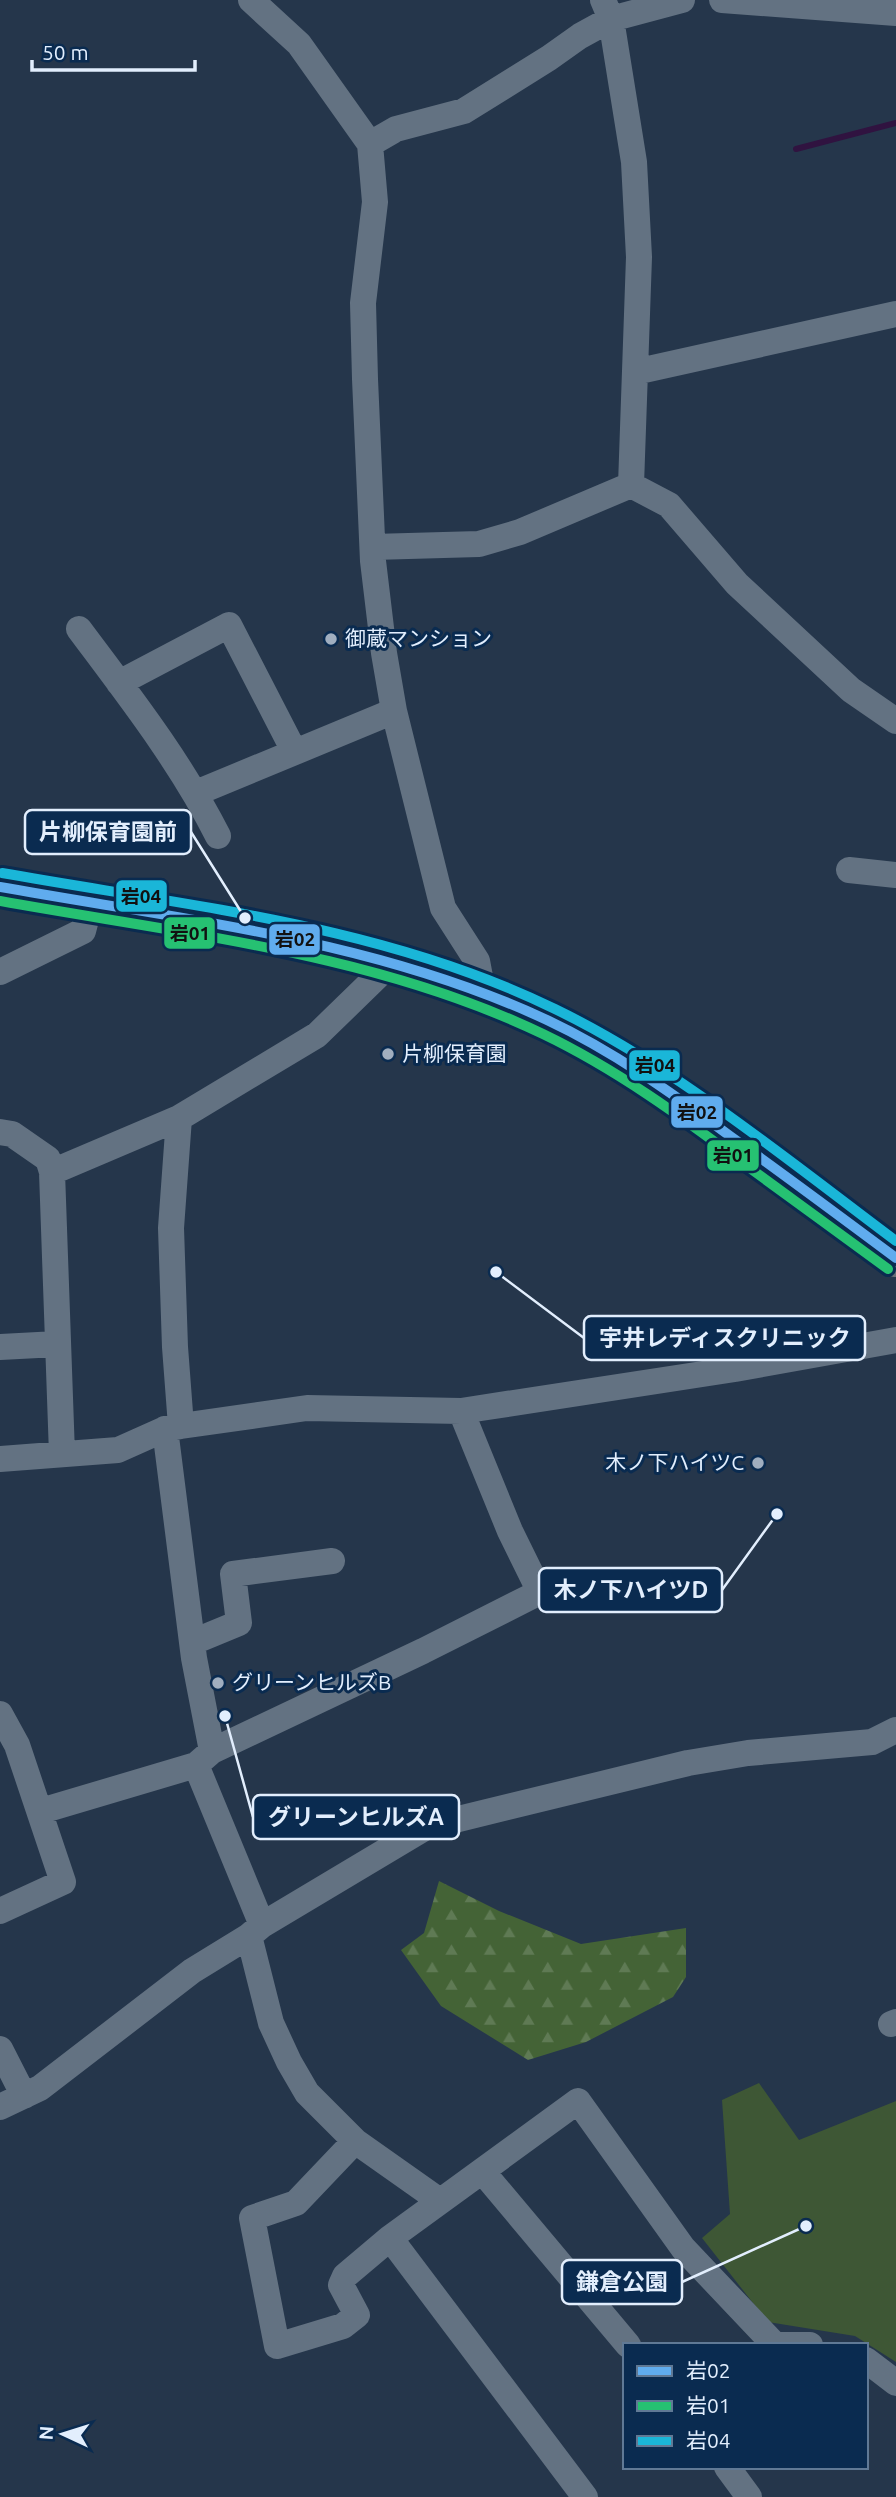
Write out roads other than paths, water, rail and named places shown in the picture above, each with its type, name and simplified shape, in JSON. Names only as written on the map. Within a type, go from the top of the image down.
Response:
[{"type":"main road","points":[[0,887],[323,946],[391,963],[484,993],[548,1021],[635,1068],[896,1258]]},
{"type":"street","points":[[251,0],[299,44],[370,144],[375,202],[363,303],[373,547],[384,653],[394,711],[443,908],[477,961],[484,993]]},
{"type":"street","points":[[370,144],[396,130],[464,111],[580,36],[607,9],[682,0]]},
{"type":"street","points":[[722,0],[896,13]]},
{"type":"street","points":[[607,9],[634,162],[639,257],[631,485]]},
{"type":"street","points":[[635,372],[896,314]]},
{"type":"street","points":[[373,547],[479,544],[520,533],[631,485]]},
{"type":"street","points":[[631,485],[669,505],[737,584],[851,690],[896,721]]},
{"type":"street","points":[[118,682],[229,625],[294,751]]},
{"type":"street","points":[[79,629],[169,752],[196,793],[218,836]]},
{"type":"street","points":[[196,793],[394,711]]},
{"type":"street","points":[[849,870],[896,875]]},
{"type":"street","points":[[0,972],[83,931],[90,904]]},
{"type":"street","points":[[52,1172],[179,1118],[317,1035],[391,963]]},
{"type":"street","points":[[179,1118],[171,1228],[173,1427],[204,1758],[256,1930],[271,2023],[289,2062],[307,2093],[355,2141],[439,2201]]},
{"type":"street","points":[[0,1132],[12,1134],[48,1158],[52,1172],[62,1454]]},
{"type":"street","points":[[0,1459],[118,1450],[173,1427],[307,1408],[461,1411],[735,1370],[896,1340]]},
{"type":"street","points":[[0,1347],[57,1344]]},
{"type":"street","points":[[41,1811],[204,1758],[540,1592],[510,1531],[461,1411]]},
{"type":"street","points":[[193,1642],[239,1623],[233,1574],[332,1561]]},
{"type":"street","points":[[0,1714],[18,1745],[63,1882],[0,1911]]},
{"type":"street","points":[[0,2107],[40,2088],[192,1971],[426,1827],[688,1763],[748,1753],[872,1742],[896,1730]]},
{"type":"street","points":[[0,2049],[24,2096]]},
{"type":"street","points":[[355,2141],[296,2203],[251,2218],[277,2346],[343,2326],[357,2315],[341,2285],[345,2276],[439,2201],[578,2101],[683,2248],[771,2343]]},
{"type":"street","points":[[482,2171],[626,2343]]},
{"type":"street","points":[[390,2238],[586,2497]]},
{"type":"street","points":[[868,2362],[896,2383]]},
{"type":"street","points":[[728,2469],[749,2497]]},
{"type":"waterway","points":[[796,149],[896,123]]},
{"type":"place","name":"御蔵マンション","points":[[331,639]]},
{"type":"place","name":"片柳保育園前","points":[[245,918]]},
{"type":"place","name":"片柳保育園","points":[[388,1054]]},
{"type":"place","name":"宇井レディスクリニック","points":[[496,1272]]},
{"type":"place","name":"木ノ下ハイツC","points":[[758,1463]]},
{"type":"place","name":"木ノ下ハイツD","points":[[777,1514]]},
{"type":"place","name":"グリーンヒルズB","points":[[218,1683]]},
{"type":"place","name":"グリーンヒルズA","points":[[225,1716]]},
{"type":"place","name":"鎌倉公園","points":[[806,2226]]}]
